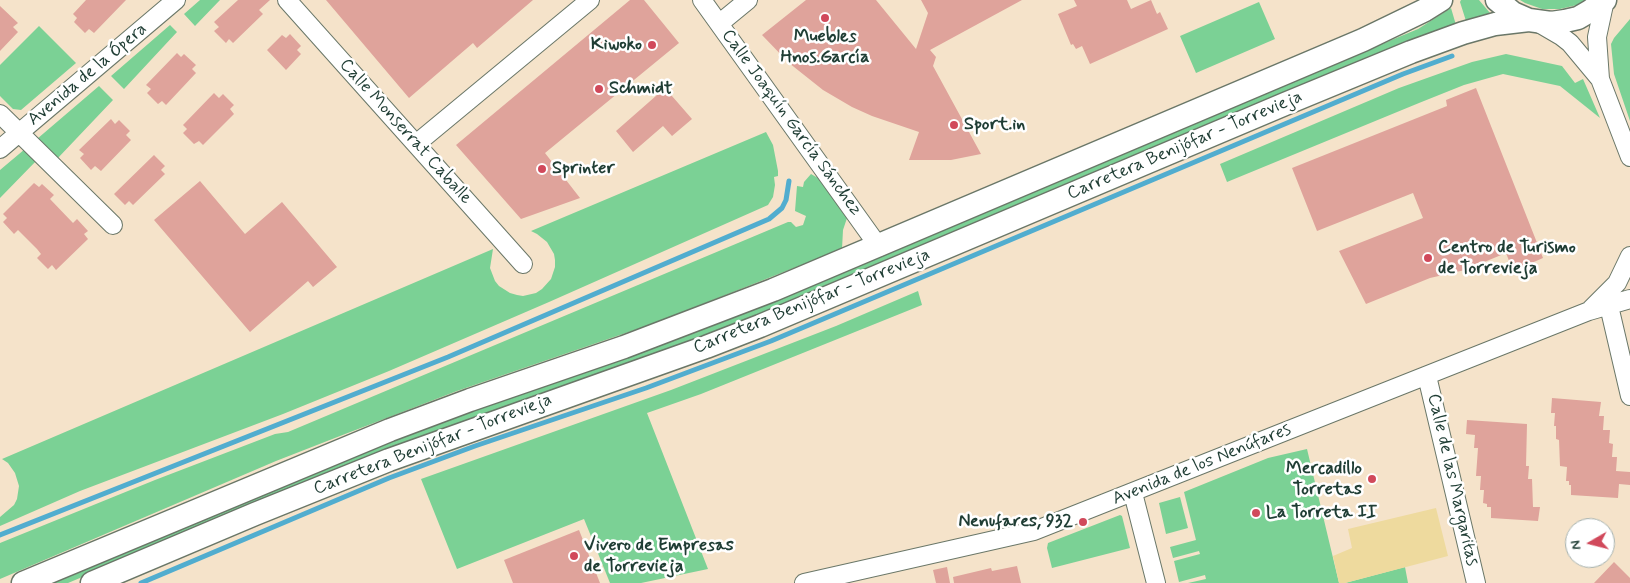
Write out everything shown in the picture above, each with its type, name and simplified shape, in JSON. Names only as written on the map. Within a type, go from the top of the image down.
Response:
[{"type":"main road","name":"Carretera Benijófar - Torrevieja","points":[[23,583],[390,430],[696,320],[879,247],[1363,40],[1418,14],[1441,0]]},
{"type":"main road","points":[[1497,0],[1513,13],[1533,21]]},
{"type":"main road","name":"Carretera Benijófar - Torrevieja","points":[[92,583],[389,460],[760,326],[1411,52],[1471,30],[1495,24],[1533,21],[1564,22],[1578,18],[1605,0]]},
{"type":"street","name":"Avenida de la Ópera","points":[[0,149],[176,0]]},
{"type":"street","name":"Calle Monserrat Caballe","points":[[287,0],[523,264]]},
{"type":"street","points":[[416,144],[590,0]]},
{"type":"street","name":"Calle Joaquín García Sánchez","points":[[702,0],[879,247]]},
{"type":"street","points":[[720,23],[748,0]]},
{"type":"street","points":[[1605,0],[1597,37],[1600,79],[1630,157]]},
{"type":"street","points":[[1533,21],[1570,43],[1600,79]]},
{"type":"street","points":[[0,114],[113,225]]},
{"type":"street","name":"Avenida de los Nenúfares","points":[[1589,311],[1617,283],[1630,256]]},
{"type":"street","name":"Avenida de los Nenúfares","points":[[804,583],[1034,531],[1589,311],[1630,299]]},
{"type":"street","points":[[1609,306],[1630,396]]},
{"type":"street","name":"Calle de las Margaritas","points":[[1427,376],[1476,583]]},
{"type":"street","points":[[1133,493],[1156,583]]},
{"type":"green space","points":[[200,0],[220,0],[195,26],[184,14]]},
{"type":"green space","points":[[1461,0],[1479,0],[1490,15],[1466,21]]},
{"type":"green space","points":[[1520,0],[1585,0],[1577,5],[1560,9],[1542,9]]},
{"type":"green space","points":[[1259,2],[1275,39],[1196,73],[1180,36]]},
{"type":"green space","points":[[1451,8],[1456,25],[1376,54],[843,282],[696,340],[333,472],[68,583],[49,583],[212,512],[1305,76],[1418,29]]},
{"type":"green space","points":[[1630,19],[1630,121],[1614,74],[1611,44]]},
{"type":"green space","points":[[170,25],[177,32],[124,89],[111,76]]},
{"type":"green space","points":[[39,26],[76,63],[21,110],[13,109],[0,96],[0,65]]},
{"type":"green space","points":[[1506,54],[1562,66],[1575,83],[1583,79],[1600,118],[1560,86],[1503,74],[1464,85],[1227,182],[1220,164],[1399,88],[1472,62]]},
{"type":"green space","points":[[99,86],[113,100],[57,159],[37,139]]},
{"type":"green space","points":[[766,132],[773,145],[778,171],[778,176],[774,177],[773,197],[768,205],[389,371],[283,414],[80,491],[0,526],[0,517],[14,505],[19,486],[15,473],[8,463],[2,459],[493,249],[490,268],[499,286],[517,295],[523,296],[536,293],[551,279],[555,260],[554,254],[547,242],[531,231]]},
{"type":"green space","points":[[25,149],[37,160],[0,198],[0,170]]},
{"type":"green space","points":[[811,174],[818,178],[847,218],[843,230],[842,249],[652,324],[457,391],[276,461],[0,579],[0,543],[155,480],[275,434],[288,432],[788,222],[791,222],[796,227],[803,225],[806,216],[795,211],[797,186],[803,187],[804,182]]},
{"type":"green space","points":[[918,291],[922,305],[701,394],[647,413],[708,569],[641,583],[610,583],[584,519],[457,569],[421,479],[671,390],[836,326]]},
{"type":"green space","name":"La Torreta II","points":[[1307,449],[1339,583],[1188,583],[1206,579],[1205,575],[1179,582],[1174,561],[1200,554],[1199,551],[1173,558],[1170,547],[1196,540],[1184,492],[1268,458]]},
{"type":"green space","points":[[1180,497],[1188,528],[1166,534],[1159,503]]},
{"type":"green space","points":[[1120,515],[1122,516],[1130,548],[1052,568],[1047,548],[1048,543]]},
{"type":"green space","name":"La Torreta II","points":[[1405,567],[1408,583],[1345,583]]},
{"type":"sand","points":[[1436,508],[1448,556],[1339,583],[1333,556],[1352,548],[1348,529]]},
{"type":"building","points":[[86,0],[126,0],[94,33],[89,29],[85,33],[74,22],[77,18],[73,14]]},
{"type":"building","points":[[238,0],[270,0],[259,10],[263,14],[233,43],[229,39],[226,43],[214,31],[219,27],[214,22]]},
{"type":"building","points":[[326,0],[533,0],[477,48],[473,43],[409,98]]},
{"type":"building","points":[[630,0],[644,0],[679,43],[545,153],[580,198],[521,219],[456,145]]},
{"type":"building","points":[[806,0],[876,0],[916,49],[928,13],[921,0],[1022,0],[930,50],[936,57],[933,66],[981,154],[951,160],[909,160],[919,132],[852,107],[823,90],[789,63],[762,35]]},
{"type":"building","points":[[1074,0],[1127,0],[1131,9],[1151,0],[1157,14],[1160,12],[1168,29],[1090,64],[1082,46],[1076,49],[1073,44],[1071,45],[1058,14],[1077,6]]},
{"type":"building","points":[[0,6],[18,23],[13,27],[18,32],[0,51]]},
{"type":"building","points":[[290,34],[301,46],[297,50],[301,54],[286,70],[267,50],[282,35],[286,38]]},
{"type":"building","points":[[177,53],[181,57],[184,54],[196,65],[192,69],[196,73],[166,105],[162,101],[158,104],[147,93],[151,89],[146,85]]},
{"type":"building","points":[[665,88],[692,119],[672,136],[663,126],[633,152],[616,131]]},
{"type":"building","points":[[1476,88],[1543,258],[1513,271],[1506,253],[1465,270],[1430,278],[1366,304],[1339,251],[1423,218],[1413,193],[1317,231],[1292,168],[1447,106],[1446,100]]},
{"type":"building","points":[[214,93],[219,98],[223,94],[234,105],[230,109],[234,114],[203,145],[199,141],[194,144],[183,133],[187,129],[183,125]]},
{"type":"building","points":[[111,119],[115,124],[119,120],[130,131],[126,135],[131,140],[101,171],[95,166],[91,170],[80,158],[84,154],[79,150]]},
{"type":"building","points":[[154,155],[165,166],[161,170],[165,174],[133,205],[129,201],[125,205],[114,194]]},
{"type":"building","points":[[200,181],[245,234],[282,202],[337,267],[313,287],[308,281],[250,332],[154,220]]},
{"type":"building","points":[[34,183],[39,187],[42,184],[54,195],[50,199],[73,223],[77,219],[88,231],[84,234],[88,239],[56,270],[52,265],[48,269],[37,258],[41,254],[37,249],[18,230],[14,234],[3,222],[7,218],[3,214]]},
{"type":"building","points":[[1552,398],[1601,402],[1599,416],[1604,416],[1603,430],[1610,430],[1609,443],[1613,444],[1612,457],[1617,457],[1616,471],[1630,472],[1630,485],[1619,484],[1618,498],[1571,495],[1571,485],[1569,485],[1569,481],[1566,481],[1567,467],[1560,466],[1559,440],[1556,439],[1556,426],[1554,426],[1555,413],[1551,413]]},
{"type":"building","points":[[1467,420],[1527,424],[1526,466],[1529,466],[1528,479],[1532,479],[1533,507],[1540,507],[1538,521],[1491,518],[1491,507],[1487,507],[1487,504],[1483,503],[1484,490],[1480,490],[1481,476],[1476,476],[1478,448],[1474,448],[1475,435],[1466,434]]},
{"type":"building","points":[[579,530],[600,583],[513,583],[504,560]]},
{"type":"building","points":[[1615,563],[1630,578],[1630,583],[1594,583],[1608,568],[1615,568]]},
{"type":"building","points":[[1017,566],[1021,583],[954,583],[953,577],[991,568],[992,571]]},
{"type":"building","points":[[947,567],[950,583],[936,583],[933,570]]},
{"type":"waterway","points":[[141,583],[389,478],[475,446],[646,388],[771,341],[1403,74],[1452,56]]},
{"type":"waterway","points":[[0,535],[448,357],[769,219],[782,208],[786,200],[789,181]]},
{"type":"place","name":"Muebles Hnos.García","points":[[825,18]]},
{"type":"place","name":"Kiwoko","points":[[652,45]]},
{"type":"place","name":"Schmidt","points":[[599,89]]},
{"type":"place","name":"Sport.in","points":[[954,125]]},
{"type":"place","name":"Sprinter","points":[[542,169]]},
{"type":"place","name":"Centro de Turismo de Torrevieja","points":[[1428,258]]},
{"type":"place","name":"Mercadillo Torretas","points":[[1372,479]]},
{"type":"place","name":"La Torreta II","points":[[1256,513]]},
{"type":"place","name":"Nenufares, 932","points":[[1083,522]]},
{"type":"place","name":"Vivero de Empresas de Torrevieja","points":[[574,556]]}]
